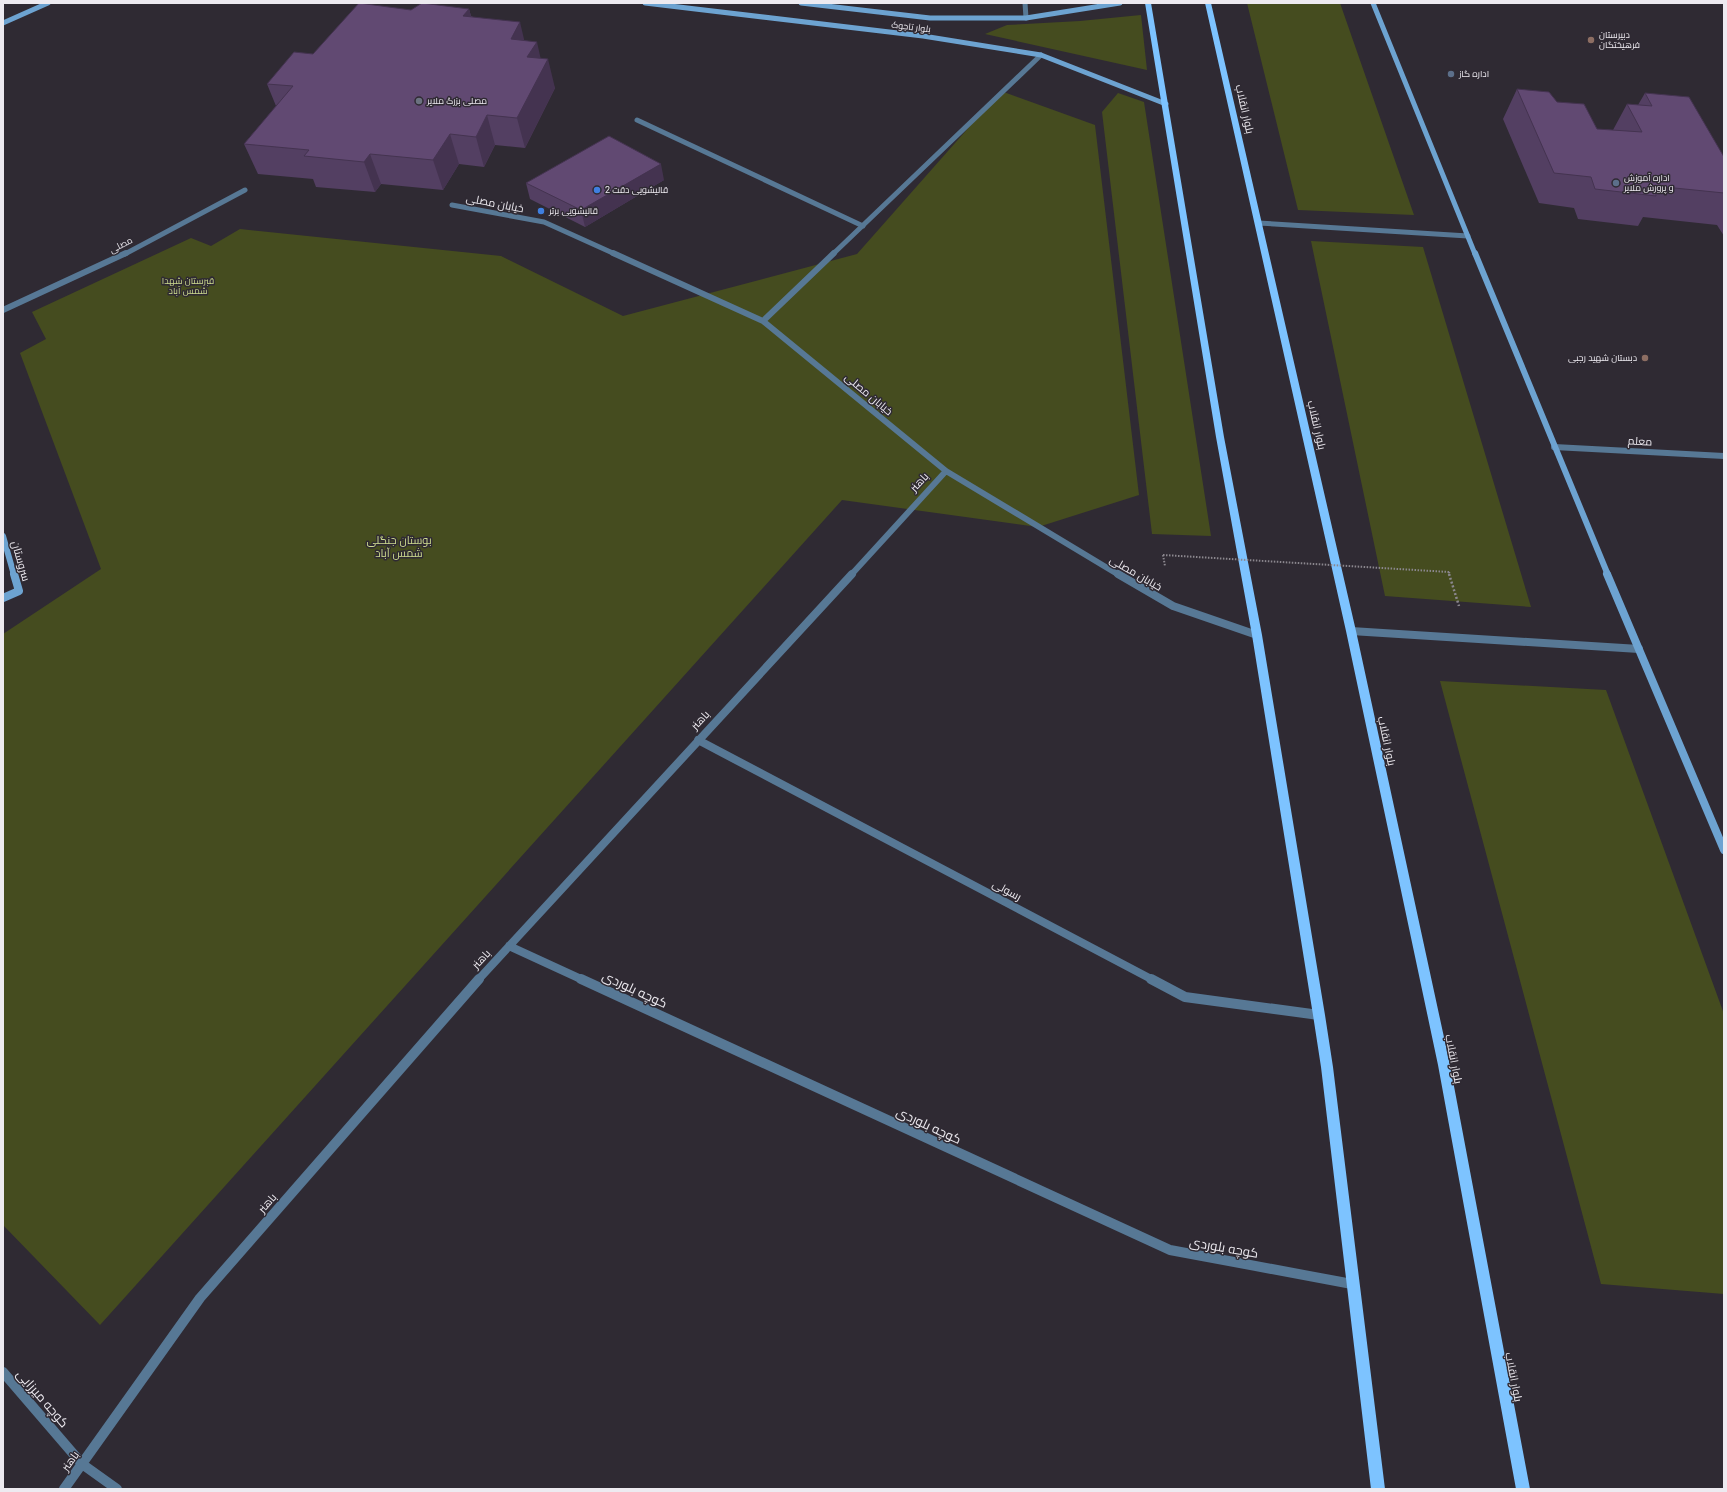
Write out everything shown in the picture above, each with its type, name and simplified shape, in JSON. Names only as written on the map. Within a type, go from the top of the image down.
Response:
[{"type":"main road","points":[[1148,3],[1166,104],[1220,437],[1257,634],[1319,1015],[1328,1075],[1352,1284],[1378,1489]]},
{"type":"main road","name":"بلوار انقلاب","points":[[1208,3],[1351,632],[1444,1065],[1523,1489]]},
{"type":"street","points":[[3,23],[48,3]]},
{"type":"street","name":"بلوار تاجوک","points":[[645,3],[923,36],[1040,56],[1166,104]]},
{"type":"street","points":[[801,3],[930,18],[1026,18],[1120,3]]},
{"type":"street","points":[[1026,3],[1026,18]]},
{"type":"street","points":[[1373,3],[1554,447],[1724,850]]},
{"type":"street","points":[[763,321],[1040,56]]},
{"type":"street","points":[[637,120],[863,226]]},
{"type":"street","name":"مصلی","points":[[3,310],[121,256],[245,190]]},
{"type":"street","name":"خیابان مصلی","points":[[452,205],[544,222],[763,321],[946,471],[1173,606],[1257,634]]},
{"type":"street","points":[[1258,223],[1468,236]]},
{"type":"street","name":"معلم","points":[[1554,447],[1724,456]]},
{"type":"street","name":"باهنر","points":[[64,1489],[200,1298],[450,1011],[946,471]]},
{"type":"street","name":"سروستان","points":[[3,536],[19,592],[3,598]]},
{"type":"street","points":[[1351,632],[1639,649]]},
{"type":"street","name":"رسولی","points":[[698,740],[1186,997],[1319,1015]]},
{"type":"street","name":"کوچه بلوردی","points":[[509,946],[1170,1250],[1352,1284]]},
{"type":"street","name":"کوچه میرزایی","points":[[3,1372],[82,1464],[116,1489]]},
{"type":"path","points":[[1163,555],[1449,572]]},
{"type":"green space","points":[[1247,3],[1340,3],[1414,215],[1298,210]]},
{"type":"green space","points":[[1141,15],[1147,70],[985,34],[1007,25],[1080,21]]},
{"type":"green space","name":"بوستان جنگلی شمس آباد","points":[[1001,91],[1095,125],[1139,495],[1038,527],[842,500],[100,1325],[3,1225],[3,634],[101,569],[20,353],[46,339],[32,312],[191,238],[211,246],[240,229],[501,256],[623,316],[857,254]]},
{"type":"green space","points":[[1118,93],[1144,102],[1211,536],[1152,534],[1102,112]]},
{"type":"green space","points":[[1311,241],[1423,247],[1531,607],[1385,596]]},
{"type":"green space","points":[[1440,681],[1606,690],[1724,1014],[1724,1294],[1601,1284]]},
{"type":"building","name":"مصلی بزرگ ملایر","points":[[359,3],[411,10],[422,3],[469,9],[463,16],[520,22],[511,39],[537,42],[527,57],[548,59],[517,118],[487,115],[476,137],[450,134],[433,160],[370,154],[364,162],[304,156],[309,150],[244,144],[293,86],[267,84],[294,52],[313,54]]},
{"type":"building","points":[[1517,89],[1549,92],[1557,102],[1584,104],[1597,129],[1642,132],[1627,104],[1652,106],[1645,93],[1689,97],[1724,157],[1724,193],[1655,186],[1656,196],[1595,189],[1591,177],[1554,173]]},
{"type":"building","points":[[609,136],[661,164],[581,210],[526,183]]},
{"type":"place","name":"دبیرستان فرهیختگان","points":[[1591,40]]},
{"type":"place","name":"اداره گاز","points":[[1451,74]]},
{"type":"place","name":"مصلی بزرگ ملایر","points":[[419,101]]},
{"type":"place","name":"اداره آموزش و پرورش ملایر","points":[[1616,183]]},
{"type":"place","name":"قالیشویی دقت 2","points":[[597,190]]},
{"type":"place","name":"قالیشویی برتر","points":[[541,211]]},
{"type":"place","name":"دبستان شهید رجبی","points":[[1645,358]]},
{"type":"park label","name":"قبرستان شهدا شمس آباد","points":[[188,286]]}]
